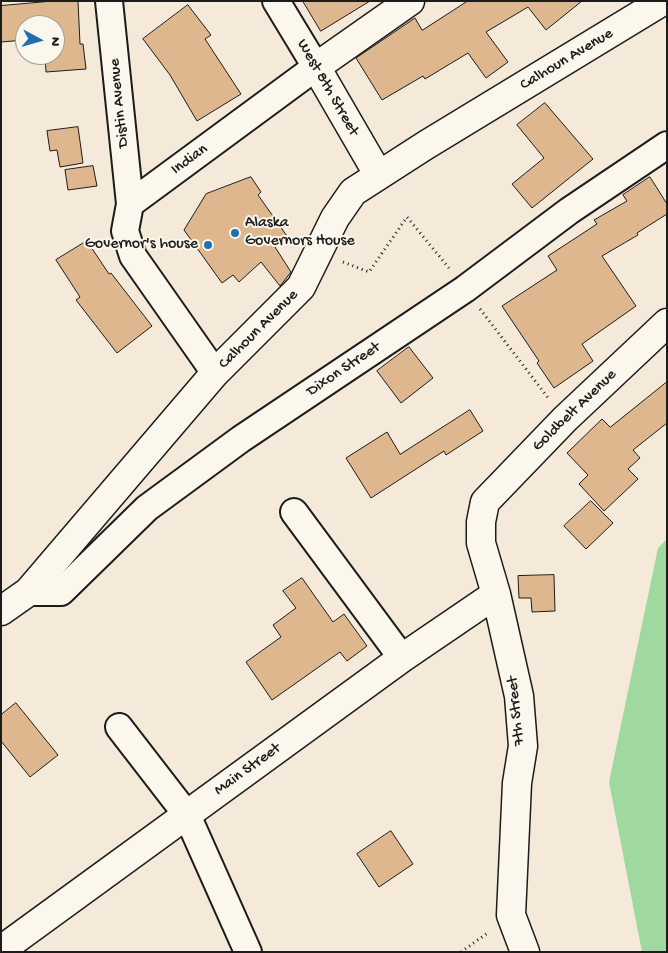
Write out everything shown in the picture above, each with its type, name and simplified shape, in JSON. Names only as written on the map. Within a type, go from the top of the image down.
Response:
[{"type":"street","name":"Distin Avenue","points":[[109,1],[130,204]]},
{"type":"street","name":"West 8th Street","points":[[276,1],[378,174]]},
{"type":"street","name":"Indian","points":[[130,204],[410,1]]},
{"type":"street","name":"Calhoun Avenue","points":[[1,611],[28,592],[214,373],[301,288],[335,218],[353,192],[378,174],[663,1]]},
{"type":"street","name":"Dixon Street","points":[[28,592],[61,592],[147,508],[241,439],[465,288],[569,211],[667,145]]},
{"type":"street","points":[[130,204],[125,231],[132,256],[214,373]]},
{"type":"street","name":"Goldbelt Avenue","points":[[485,502],[565,419],[667,323]]},
{"type":"street","name":"7th Street","points":[[485,502],[481,522],[481,543],[496,594],[518,696],[523,746],[518,783],[511,915],[525,952]]},
{"type":"street","points":[[294,512],[402,658]]},
{"type":"street","name":"Main Street","points":[[1,950],[402,658],[496,594]]},
{"type":"street","points":[[119,727],[187,815],[248,952]]},
{"type":"path","points":[[319,252],[369,272],[407,217],[465,288],[565,419]]},
{"type":"path","points":[[461,952],[511,915]]},
{"type":"green space","points":[[667,539],[667,952],[642,952],[609,782],[658,548]]},
{"type":"building","points":[[53,1],[78,1],[80,44],[83,44],[86,69],[46,72],[46,65],[65,65],[65,15],[15,15],[15,41],[1,42],[1,6]]},
{"type":"building","points":[[303,1],[370,1],[321,31]]},
{"type":"building","points":[[468,1],[582,1],[546,30],[528,7],[486,32],[508,62],[486,78],[468,53],[425,79],[423,76],[382,100],[356,58],[415,18],[422,30]]},
{"type":"building","points":[[188,5],[211,35],[205,39],[241,94],[197,121],[170,75],[143,39]]},
{"type":"building","points":[[545,103],[593,159],[532,208],[512,184],[544,158],[517,125]]},
{"type":"building","points":[[78,127],[83,163],[60,167],[57,150],[50,151],[47,131]]},
{"type":"building","points":[[93,166],[97,186],[68,190],[65,170]]},
{"type":"building","name":"Alaska Governors House","points":[[251,177],[261,192],[258,195],[287,236],[275,247],[291,272],[280,286],[261,262],[239,282],[233,275],[222,283],[184,230],[206,194]]},
{"type":"building","points":[[650,177],[667,204],[667,214],[637,233],[638,235],[602,256],[636,306],[582,344],[593,361],[554,388],[537,363],[539,361],[502,306],[557,270],[548,256],[597,224],[594,220],[627,201],[623,195]]},
{"type":"building","points":[[87,241],[109,274],[111,273],[152,326],[117,353],[76,300],[80,297],[56,260]]},
{"type":"building","points":[[409,347],[433,378],[401,403],[377,371]]},
{"type":"building","points":[[667,382],[667,423],[633,450],[640,458],[628,469],[638,479],[604,511],[579,484],[588,475],[567,453],[602,419],[610,427]]},
{"type":"building","points":[[470,410],[483,431],[446,455],[444,451],[371,498],[346,458],[387,432],[400,454]]},
{"type":"building","points":[[591,501],[613,523],[586,549],[564,526]]},
{"type":"building","points":[[554,575],[555,611],[532,612],[531,598],[519,598],[518,576]]},
{"type":"building","points":[[302,578],[333,622],[344,614],[367,646],[347,661],[340,652],[272,700],[246,662],[281,637],[273,625],[296,608],[283,591]]},
{"type":"building","points":[[16,703],[58,755],[30,777],[1,741],[1,715]]},
{"type":"building","points":[[391,831],[413,864],[379,887],[357,854]]},
{"type":"place","name":"Alaska Governors House","points":[[235,233]]},
{"type":"place","name":"Governor's house","points":[[208,245]]}]
